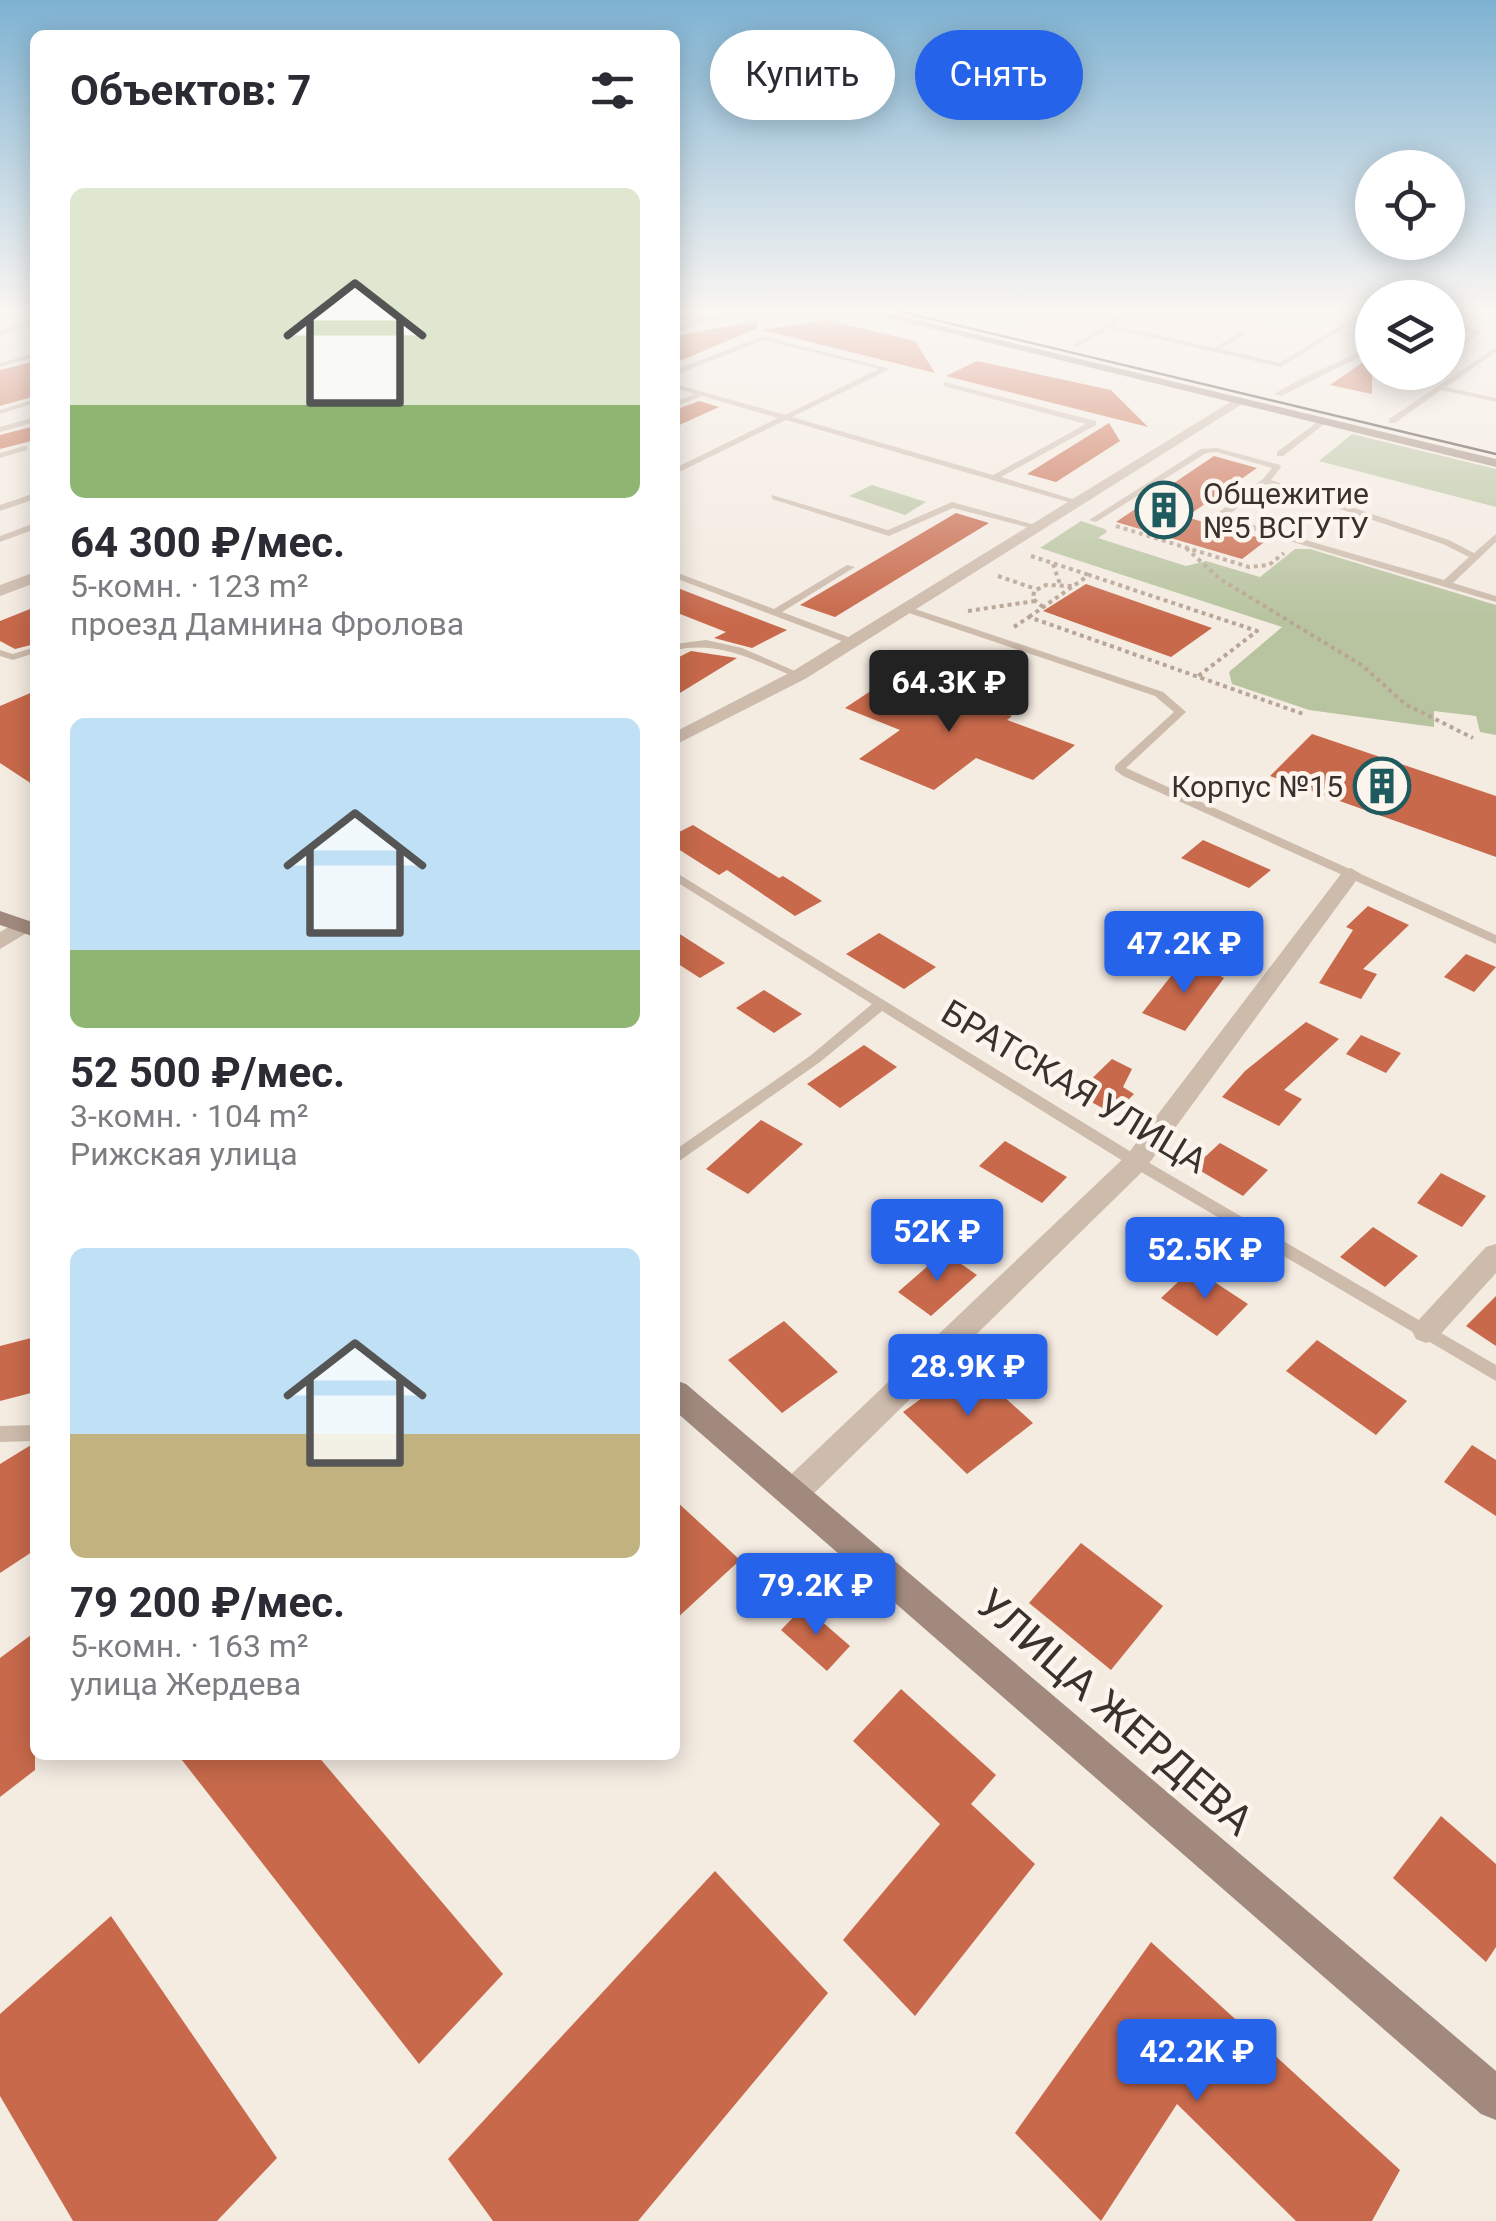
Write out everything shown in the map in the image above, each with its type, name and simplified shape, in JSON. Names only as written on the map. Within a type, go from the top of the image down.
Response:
[{"type":"main road","points":[[1285,413],[1496,463]]},
{"type":"main road","points":[[1373,417],[1409,425]]},
{"type":"main road","points":[[0,918],[29,928]]},
{"type":"main road","name":"УЛИЦА ЖЕРДЕВА","points":[[680,1397],[1496,2099]]},
{"type":"street","points":[[680,736],[799,675],[1224,413]]},
{"type":"street","points":[[0,591],[30,579]]},
{"type":"street","points":[[792,1494],[1136,1162],[1350,874]]},
{"type":"street","points":[[0,942],[29,928]]},
{"type":"street","points":[[1426,1330],[1496,1255]]},
{"type":"lane","points":[[763,413],[1078,502]]},
{"type":"lane","points":[[680,468],[802,413]]},
{"type":"lane","points":[[994,478],[1093,423],[1054,413]]},
{"type":"lane","points":[[1392,421],[1404,413]]},
{"type":"lane","points":[[0,430],[30,421]]},
{"type":"lane","points":[[1280,454],[1324,422]]},
{"type":"lane","points":[[0,456],[24,448]]},
{"type":"lane","points":[[1093,520],[1209,450],[1272,462],[1275,473],[1221,518],[1496,599]]},
{"type":"lane","points":[[1266,481],[1446,542],[1476,557]]},
{"type":"lane","points":[[775,497],[889,533],[952,505],[1038,527]]},
{"type":"lane","points":[[4,506],[30,498]]},
{"type":"lane","points":[[4,506],[22,511]]},
{"type":"lane","points":[[0,539],[30,528]]},
{"type":"lane","points":[[1446,584],[1496,537]]},
{"type":"lane","points":[[774,613],[850,567]]},
{"type":"lane","points":[[680,577],[852,642]]},
{"type":"lane","points":[[906,609],[1159,694],[1181,712],[1119,768],[1496,940]]},
{"type":"lane","points":[[680,645],[698,641],[724,647],[799,675]]},
{"type":"lane","points":[[0,653],[13,656],[30,651]]},
{"type":"lane","name":"БРАТСКАЯ УЛИЦА","points":[[680,879],[1136,1162],[1496,1374]]},
{"type":"lane","points":[[680,1154],[815,1059],[881,1004]]},
{"type":"lane","points":[[0,1434],[30,1433]]},
{"type":"path","points":[[1093,520],[1259,568],[1300,541]]},
{"type":"path","points":[[1186,548],[1220,579],[1363,666],[1405,704],[1473,738]]},
{"type":"path","points":[[1030,556],[1257,631],[1197,677]]},
{"type":"path","points":[[1054,564],[1060,584]]},
{"type":"path","points":[[998,576],[1036,589],[1060,584],[1074,586]]},
{"type":"path","points":[[1012,628],[1089,576]]},
{"type":"path","points":[[1036,589],[1032,595],[1043,607]]},
{"type":"path","points":[[981,617],[965,611],[1035,601]]},
{"type":"path","points":[[1029,617],[1306,716]]},
{"type":"green space","points":[[1352,434],[1496,469],[1496,507],[1319,461]]},
{"type":"green space","points":[[872,485],[926,502],[905,515],[849,496]]},
{"type":"green space","points":[[1081,521],[1105,529],[1107,532],[1098,538],[1186,566],[1206,561],[1260,577],[1295,549],[1310,549],[1496,605],[1496,735],[1480,732],[1476,716],[1434,711],[1434,727],[1309,710],[1232,684],[1229,672],[1282,627],[1040,548]]},
{"type":"building","points":[[680,413],[707,413],[680,425]]},
{"type":"building","points":[[1091,413],[1134,413],[1148,427]]},
{"type":"building","points":[[1109,423],[1120,441],[1056,482],[1027,474]]},
{"type":"building","points":[[30,427],[30,441],[0,449],[0,435]]},
{"type":"building","name":"Общежитие №5 ВСГУТУ","points":[[1214,456],[1257,468],[1186,517],[1267,540],[1242,559],[1116,522]]},
{"type":"building","points":[[956,513],[989,523],[835,617],[800,605]]},
{"type":"building","points":[[1086,584],[1212,628],[1171,657],[1043,611]]},
{"type":"building","points":[[680,589],[787,630],[752,648],[714,638],[726,632],[680,614]]},
{"type":"building","points":[[30,609],[30,645],[15,649],[0,641],[0,621]]},
{"type":"building","points":[[691,651],[737,658],[680,693],[680,656]]},
{"type":"building","points":[[898,673],[1012,716],[1007,720],[1075,745],[1033,780],[976,758],[934,790],[859,759],[900,730],[845,708]]},
{"type":"building","points":[[30,693],[30,783],[0,763],[0,706]]},
{"type":"building","name":"Корпус №15","points":[[1312,734],[1496,796],[1496,857],[1270,776]]},
{"type":"building","points":[[693,825],[822,901],[795,916],[727,870],[719,875],[680,850],[680,832]]},
{"type":"building","points":[[1203,840],[1271,870],[1249,888],[1181,858]]},
{"type":"building","points":[[1368,906],[1409,925],[1363,969],[1377,974],[1361,999],[1319,983],[1353,930],[1346,927]]},
{"type":"building","points":[[1219,920],[1257,934],[1243,954],[1205,940]]},
{"type":"building","points":[[879,933],[936,967],[904,989],[846,954]]},
{"type":"building","points":[[680,934],[725,963],[700,978],[680,965]]},
{"type":"building","points":[[1466,954],[1496,967],[1474,992],[1444,977]]},
{"type":"building","points":[[1191,960],[1224,978],[1185,1031],[1142,1013],[1175,971],[1181,974]]},
{"type":"building","points":[[764,990],[802,1014],[774,1033],[736,1008]]},
{"type":"building","points":[[1306,1022],[1339,1039],[1284,1090],[1302,1099],[1279,1126],[1222,1097],[1245,1071]]},
{"type":"building","points":[[1361,1035],[1401,1053],[1386,1073],[1346,1054]]},
{"type":"building","points":[[864,1045],[897,1067],[840,1108],[807,1084]]},
{"type":"building","points":[[1112,1059],[1132,1069],[1123,1087],[1134,1094],[1114,1114],[1076,1094]]},
{"type":"building","points":[[761,1120],[803,1144],[748,1194],[706,1169]]},
{"type":"building","points":[[1005,1141],[1067,1177],[1042,1203],[979,1166]]},
{"type":"building","points":[[1220,1143],[1268,1170],[1243,1196],[1194,1167]]},
{"type":"building","points":[[1441,1173],[1486,1196],[1462,1227],[1417,1203]]},
{"type":"building","points":[[1373,1227],[1418,1256],[1385,1287],[1340,1257]]},
{"type":"building","points":[[944,1252],[977,1275],[931,1316],[898,1292]]},
{"type":"building","points":[[1193,1268],[1248,1304],[1217,1336],[1161,1298]]},
{"type":"building","points":[[1496,1296],[1496,1346],[1466,1326]]},
{"type":"building","points":[[784,1321],[838,1372],[782,1413],[728,1360]]},
{"type":"building","points":[[30,1338],[30,1393],[0,1401],[0,1346]]},
{"type":"building","points":[[1317,1340],[1407,1401],[1376,1435],[1286,1371]]},
{"type":"building","points":[[968,1364],[1033,1423],[967,1474],[903,1412]]},
{"type":"building","points":[[1472,1445],[1496,1460],[1496,1516],[1444,1482]]},
{"type":"building","points":[[30,1446],[30,1553],[0,1573],[0,1464]]},
{"type":"building","points":[[680,1505],[740,1560],[680,1615]]},
{"type":"building","points":[[1081,1543],[1163,1606],[1111,1670],[1029,1603]]},
{"type":"building","points":[[804,1606],[850,1646],[827,1671],[781,1630]]},
{"type":"building","points":[[30,1636],[30,1760],[35,1760],[35,1770],[0,1797],[0,1658]]},
{"type":"building","points":[[901,1689],[996,1775],[971,1804],[1035,1864],[915,2016],[843,1940],[940,1824],[853,1741]]},
{"type":"building","points":[[182,1760],[321,1760],[503,1974],[419,2064]]},
{"type":"building","points":[[1441,1816],[1496,1864],[1496,1947],[1486,1962],[1393,1878]]},
{"type":"building","points":[[715,1871],[828,1993],[638,2221],[493,2221],[448,2159]]},
{"type":"building","points":[[111,1916],[277,2158],[217,2221],[73,2221],[0,2096],[0,2014]]},
{"type":"building","points":[[1151,1942],[1400,2170],[1372,2221],[1296,2221],[1177,2104],[1101,2221],[1015,2133]]},
{"type":"tram line","points":[[1323,413],[1496,454]]},
{"type":"place","name":"Общежитие №5 ВСГУТУ","points":[[1164,510]]},
{"type":"place","name":"Корпус №15","points":[[1382,786]]}]
